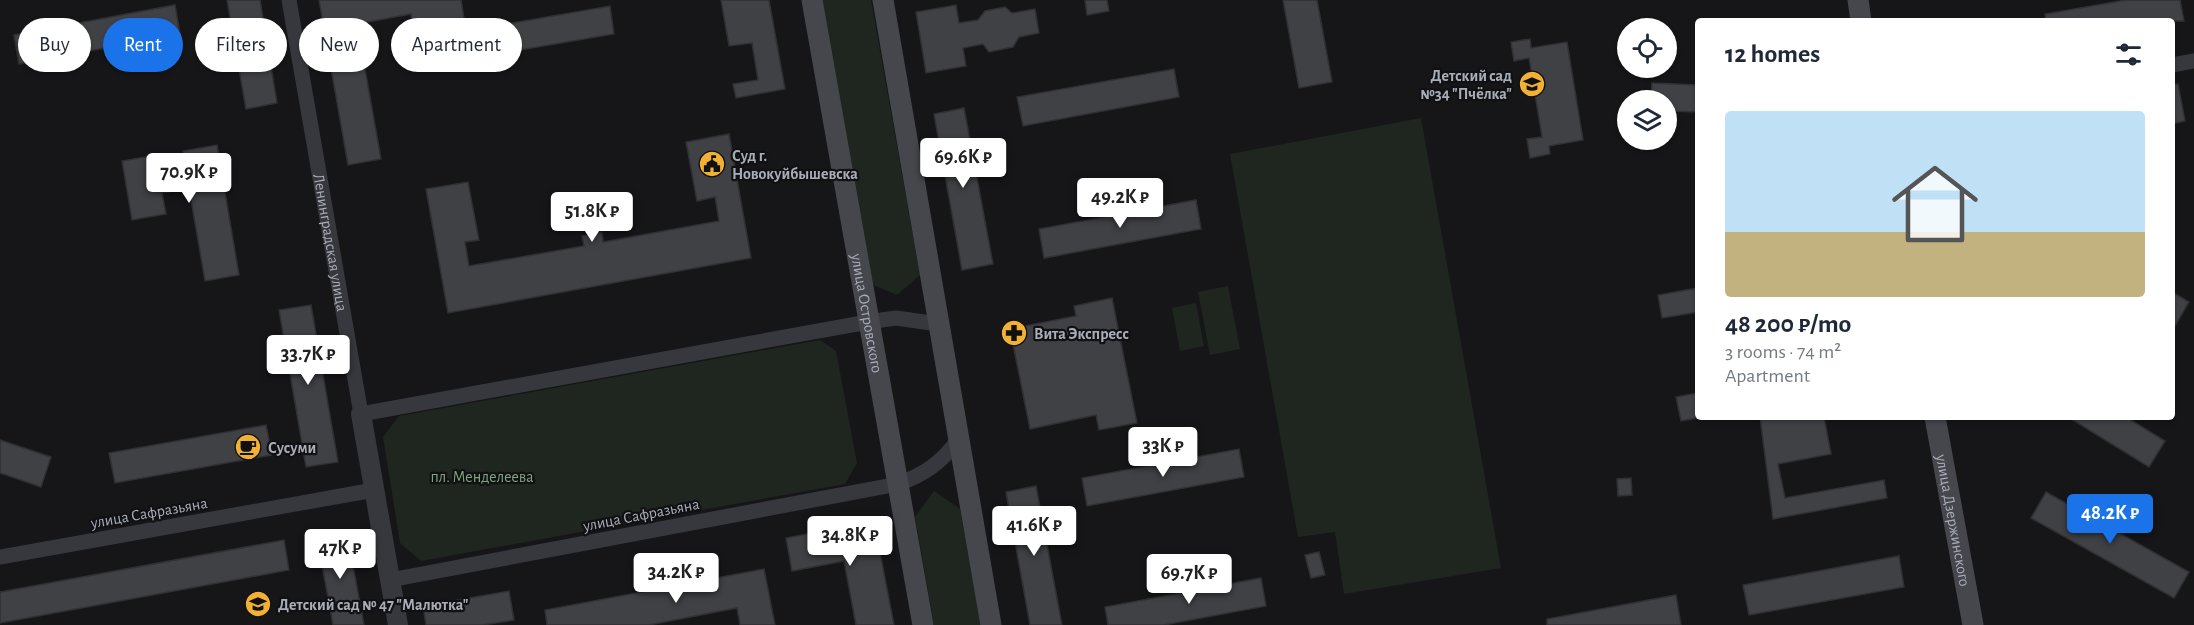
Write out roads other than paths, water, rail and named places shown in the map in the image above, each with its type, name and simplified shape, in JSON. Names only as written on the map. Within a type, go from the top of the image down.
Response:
[{"type":"main road","name":"улица Островского","points":[[812,0],[923,625]]},
{"type":"main road","points":[[883,0],[991,625]]},
{"type":"main road","points":[[1858,0],[1861,18]]},
{"type":"main road","name":"улица Дзержинского","points":[[1936,420],[1973,625]]},
{"type":"street","name":"Ленинградская улица","points":[[289,0],[398,625]]},
{"type":"street","points":[[2175,64],[2194,61]]},
{"type":"street","points":[[361,414],[868,322],[896,318],[938,324]]},
{"type":"street","name":"улица Сафразьяна","points":[[390,580],[898,484],[921,475],[942,461],[958,440]]},
{"type":"street","name":"улица Сафразьяна","points":[[0,557],[375,490]]},
{"type":"place","name":"Детский сад №34 \"Пчёлка\"","points":[[1532,84]]},
{"type":"place","name":"Суд г. Новокуйбышевска","points":[[712,164]]},
{"type":"place","name":"Вита Экспресс","points":[[1014,333]]},
{"type":"place","name":"Сусуми","points":[[248,447]]},
{"type":"place","name":"Детский сад № 47 \"Малютка\"","points":[[258,604]]},
{"type":"park label","name":"пл. Менделеева","points":[[482,476]]}]
